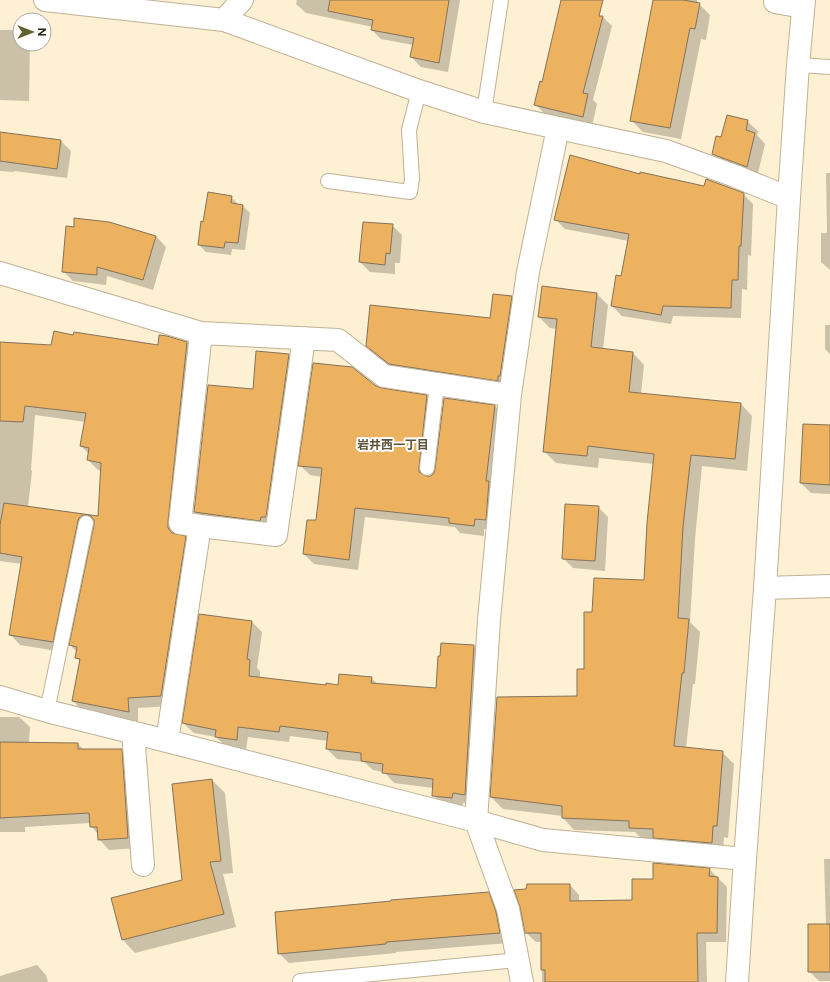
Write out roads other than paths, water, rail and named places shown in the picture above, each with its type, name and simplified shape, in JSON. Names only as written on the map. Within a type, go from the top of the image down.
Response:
[{"type":"street","points":[[45,0],[224,20],[419,91],[484,112],[666,151],[735,176],[789,198]]},
{"type":"street","points":[[224,20],[242,0]]},
{"type":"street","points":[[737,982],[765,588],[798,65],[804,4],[775,2],[775,0]]},
{"type":"street","points":[[522,982],[508,909],[476,821],[488,620],[510,395],[528,272],[558,128]]},
{"type":"street","points":[[0,273],[201,334],[338,340],[384,376],[510,395]]},
{"type":"street","points":[[201,334],[180,523],[276,535],[304,338]]},
{"type":"street","points":[[167,741],[200,526]]},
{"type":"street","points":[[765,588],[830,586]]},
{"type":"street","points":[[0,697],[47,711],[476,821],[543,840],[745,858]]},
{"type":"street","points":[[133,732],[143,865]]},
{"type":"lane","points":[[484,112],[501,0]]},
{"type":"lane","points":[[798,65],[830,67]]},
{"type":"lane","points":[[328,181],[410,192],[412,179],[409,130],[419,91]]},
{"type":"lane","points":[[427,468],[437,384]]},
{"type":"lane","points":[[47,711],[86,523]]},
{"type":"lane","points":[[300,981],[517,960]]},
{"type":"district","name":"岩井西一丁目","points":[[393,445]]}]
